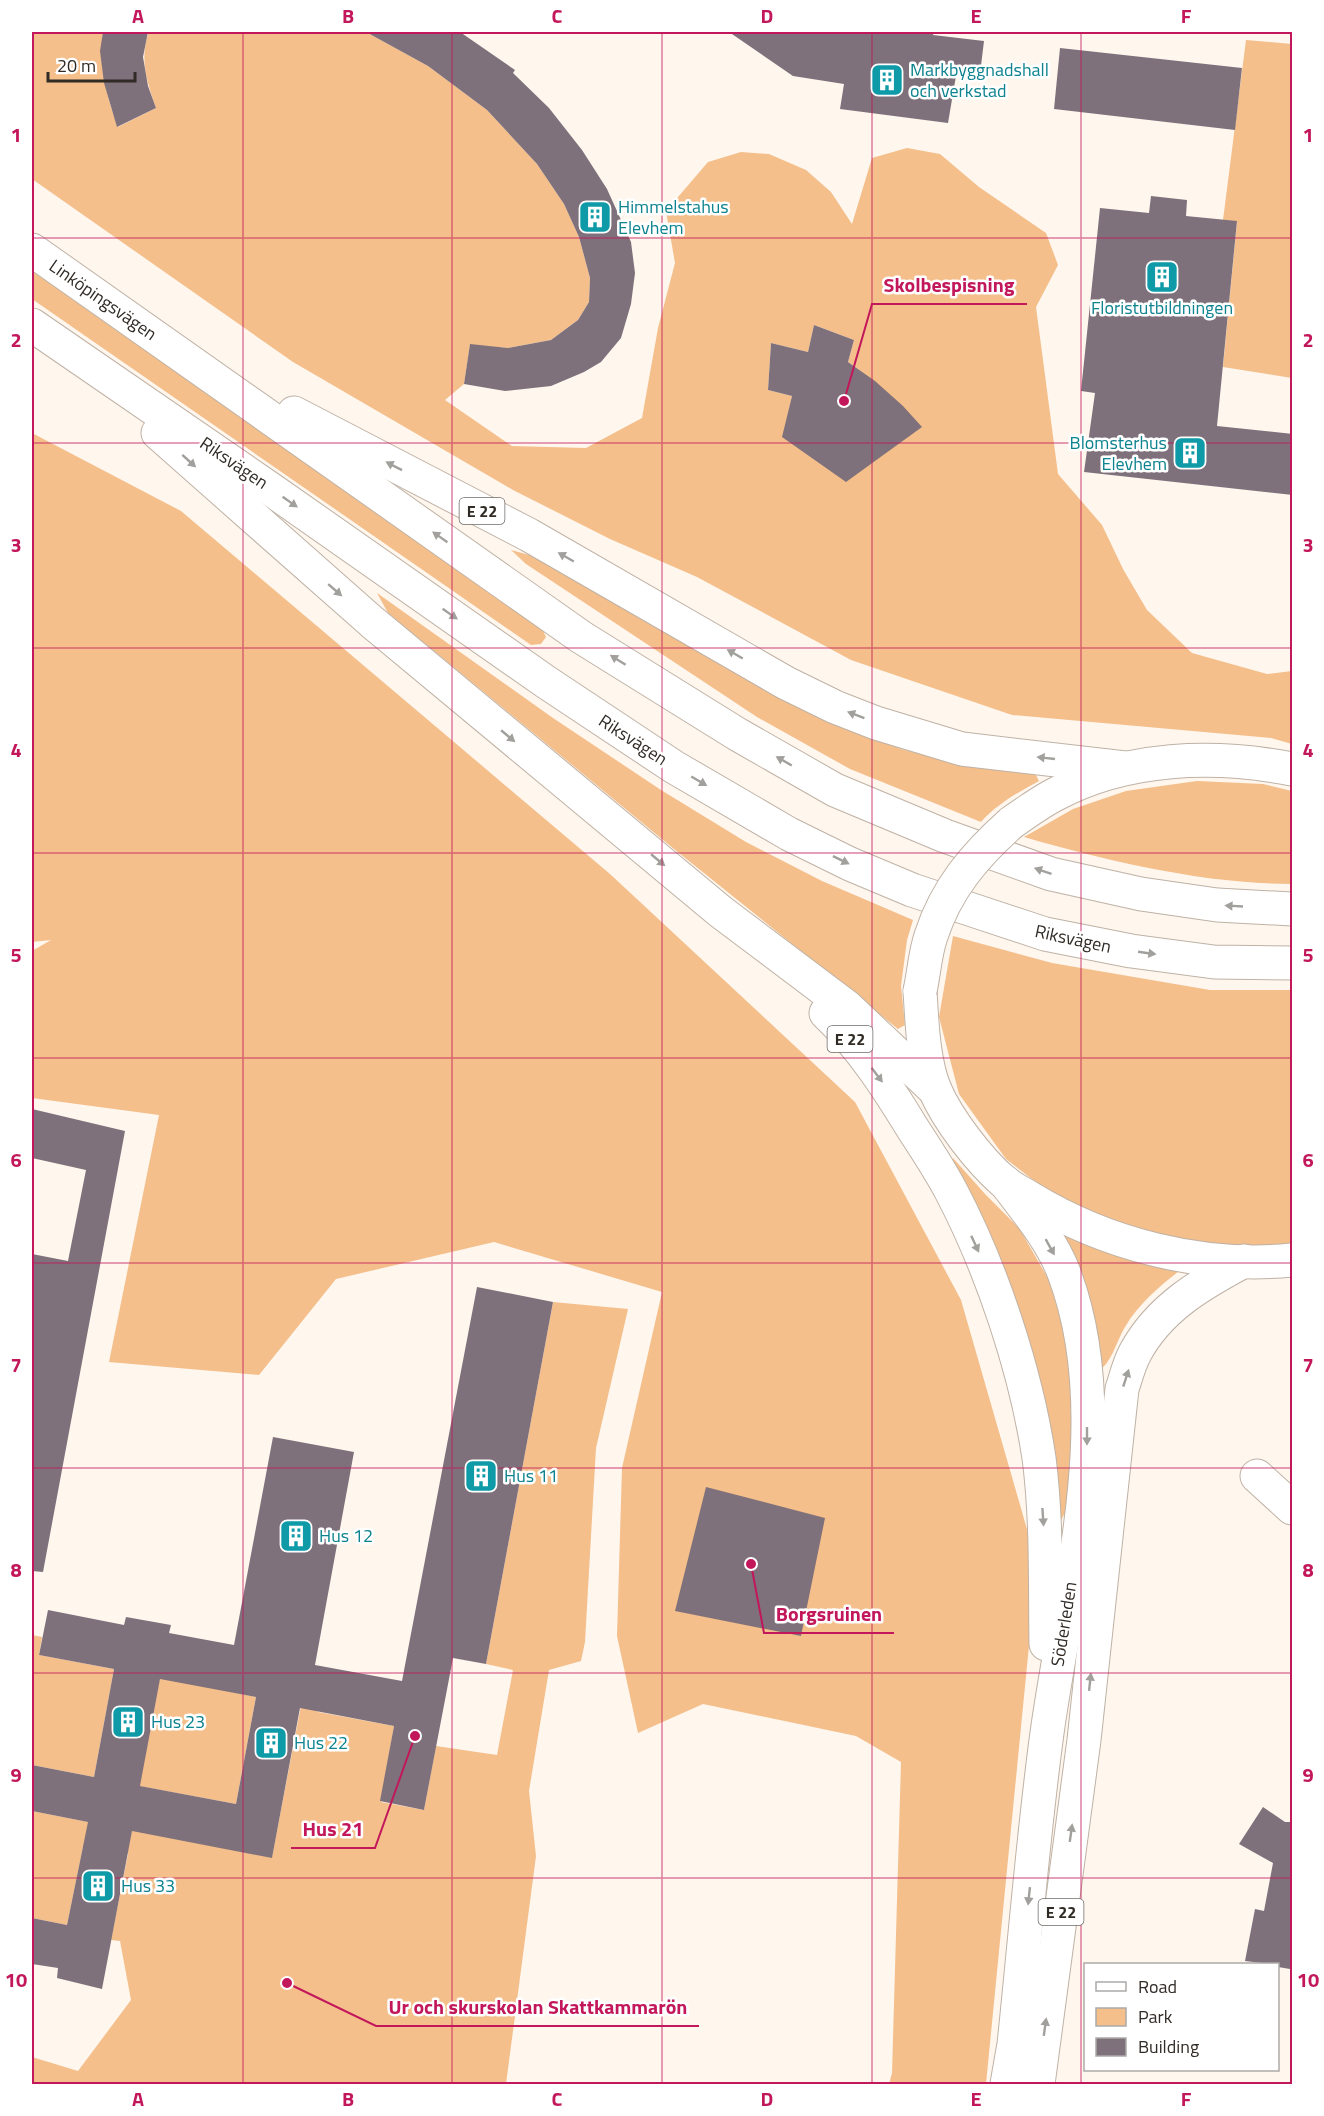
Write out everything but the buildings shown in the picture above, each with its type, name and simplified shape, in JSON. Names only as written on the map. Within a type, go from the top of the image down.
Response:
[{"type":"main road","name":"Linköpingsvägen","points":[[32,250],[174,349]]},
{"type":"main road","name":"E 22","points":[[41,332],[372,622],[721,912],[843,1029],[893,1096],[951,1191],[980,1254],[1009,1336],[1025,1392],[1039,1458],[1044,1537],[1047,1734]]},
{"type":"main road","name":"Riksvägen","points":[[41,332],[546,682],[674,767],[789,834],[850,864],[912,890],[1045,934],[1131,951],[1214,962],[1293,963]]},
{"type":"main road","name":"E 22","points":[[174,349],[529,535],[786,683],[835,707],[876,723],[962,748],[1125,768],[1182,760],[1260,763],[1293,769]]},
{"type":"main road","points":[[174,349],[581,637],[737,734],[835,790],[945,836],[1051,874],[1141,894],[1217,905],[1293,909]]},
{"type":"main road","points":[[935,1090],[923,1040],[920,991],[930,938],[943,904],[961,874],[982,849],[1011,822],[1053,795],[1085,780],[1125,768]]},
{"type":"main road","points":[[721,912],[847,1007],[935,1090],[957,1127],[979,1156],[1005,1182],[1048,1209],[1090,1229],[1129,1242],[1185,1256],[1244,1261]]},
{"type":"main road","name":"Söderleden","points":[[1005,1182],[1038,1225],[1063,1271],[1077,1318],[1086,1370],[1087,1471],[1047,1734],[1014,2044],[1007,2085]]},
{"type":"main road","name":"E 22","points":[[1244,1261],[1292,1260]]},
{"type":"main road","name":"Söderleden","points":[[1038,2085],[1083,1740],[1122,1389],[1134,1355],[1152,1325],[1175,1304],[1205,1282],[1244,1261]]},
{"type":"main road","points":[[1257,1476],[1293,1508]]},
{"type":"green space","points":[[32,32],[103,32],[104,80],[118,127],[156,108],[144,61],[149,32],[366,32],[428,66],[487,110],[537,164],[564,204],[579,237],[590,278],[589,302],[578,320],[551,340],[508,348],[470,345],[464,384],[445,400],[512,446],[586,448],[642,418],[658,328],[675,263],[666,211],[708,162],[741,152],[769,154],[806,170],[831,192],[852,224],[872,158],[907,148],[940,154],[979,187],[1046,233],[1058,265],[1036,307],[1058,474],[1102,525],[1123,569],[1147,610],[1192,653],[1267,674],[1292,671],[1292,744],[1271,738],[1012,715],[851,660],[697,577],[610,539],[513,490],[293,362],[32,179]],"holes":[[[814,325],[854,340],[848,362],[887,392],[921,427],[783,437],[792,396],[768,390],[771,343],[808,352]]]},
{"type":"green space","points":[[1246,40],[1292,44],[1292,378],[1223,367],[1237,222],[1223,220]]},
{"type":"green space","points":[[32,271],[541,627],[546,637],[541,644],[531,645],[32,299]]},
{"type":"green space","points":[[32,433],[181,511],[610,874],[855,1102],[961,1300],[1037,1564],[986,2084],[889,2084],[892,2073],[901,1762],[856,1736],[703,1704],[638,1733],[617,1636],[622,1468],[662,1292],[494,1242],[336,1279],[259,1375],[109,1362],[159,1115],[32,1098],[32,951],[51,940],[32,942]]},
{"type":"green space","points":[[511,550],[544,559],[823,718],[901,749],[972,767],[1034,771],[1039,781],[1015,794],[981,822],[850,769],[757,717],[526,564]]},
{"type":"green space","points":[[377,593],[553,718],[661,790],[746,842],[822,881],[913,920],[907,940],[901,986],[905,1025],[898,1029],[674,849],[388,613]]},
{"type":"green space","points":[[1197,781],[1263,784],[1292,791],[1292,884],[1225,880],[1157,870],[1024,837],[1073,809],[1126,791]]},
{"type":"green space","points":[[953,936],[1052,963],[1210,990],[1292,990],[1292,1243],[1278,1247],[1184,1246],[1115,1226],[1050,1193],[1006,1159],[959,1094],[939,1017]]},
{"type":"green space","points":[[953,1158],[1019,1228],[1049,1280],[1065,1334],[1074,1405],[1067,1509],[1060,1522],[951,1167]]},
{"type":"green space","points":[[1059,1230],[1183,1268],[1137,1310],[1125,1327],[1108,1362],[1099,1371]]},
{"type":"green space","points":[[553,1302],[628,1309],[596,1448],[585,1642],[581,1661],[549,1670],[529,1791],[536,1856],[506,2084],[32,2084],[32,2057],[78,2071],[131,2000],[120,1941],[111,1940],[128,1854],[115,1827],[272,1857],[304,1690],[318,1712],[394,1726],[381,1802],[424,1810],[436,1746],[497,1755],[513,1670],[486,1664]]},
{"type":"green space","points":[[32,1635],[42,1637],[39,1655],[114,1669],[94,1777],[32,1765]]},
{"type":"green space","points":[[160,1677],[256,1697],[236,1804],[139,1786]]},
{"type":"green space","points":[[32,1811],[104,1825],[83,1847],[67,1925],[32,1918]]},
{"type":"place","name":"Markbyggnadshall och verkstad","points":[[887,80]]},
{"type":"place","name":"Himmelstahus Elevhem","points":[[595,217]]},
{"type":"place","name":"Floristutbildningen","points":[[1162,277]]},
{"type":"place","name":"Skolbespisning","points":[[844,401]]},
{"type":"place","name":"Blomsterhus Elevhem","points":[[1190,453]]},
{"type":"place","name":"Hus 11","points":[[481,1476]]},
{"type":"place","name":"Hus 12","points":[[296,1536]]},
{"type":"place","name":"Borgsruinen","points":[[751,1564]]},
{"type":"place","name":"Hus 23","points":[[128,1722]]},
{"type":"place","name":"Hus 21","points":[[415,1736]]},
{"type":"place","name":"Hus 22","points":[[271,1743]]},
{"type":"place","name":"Hus 33","points":[[98,1886]]},
{"type":"place","name":"Ur och skurskolan Skattkammarön","points":[[287,1983]]}]
